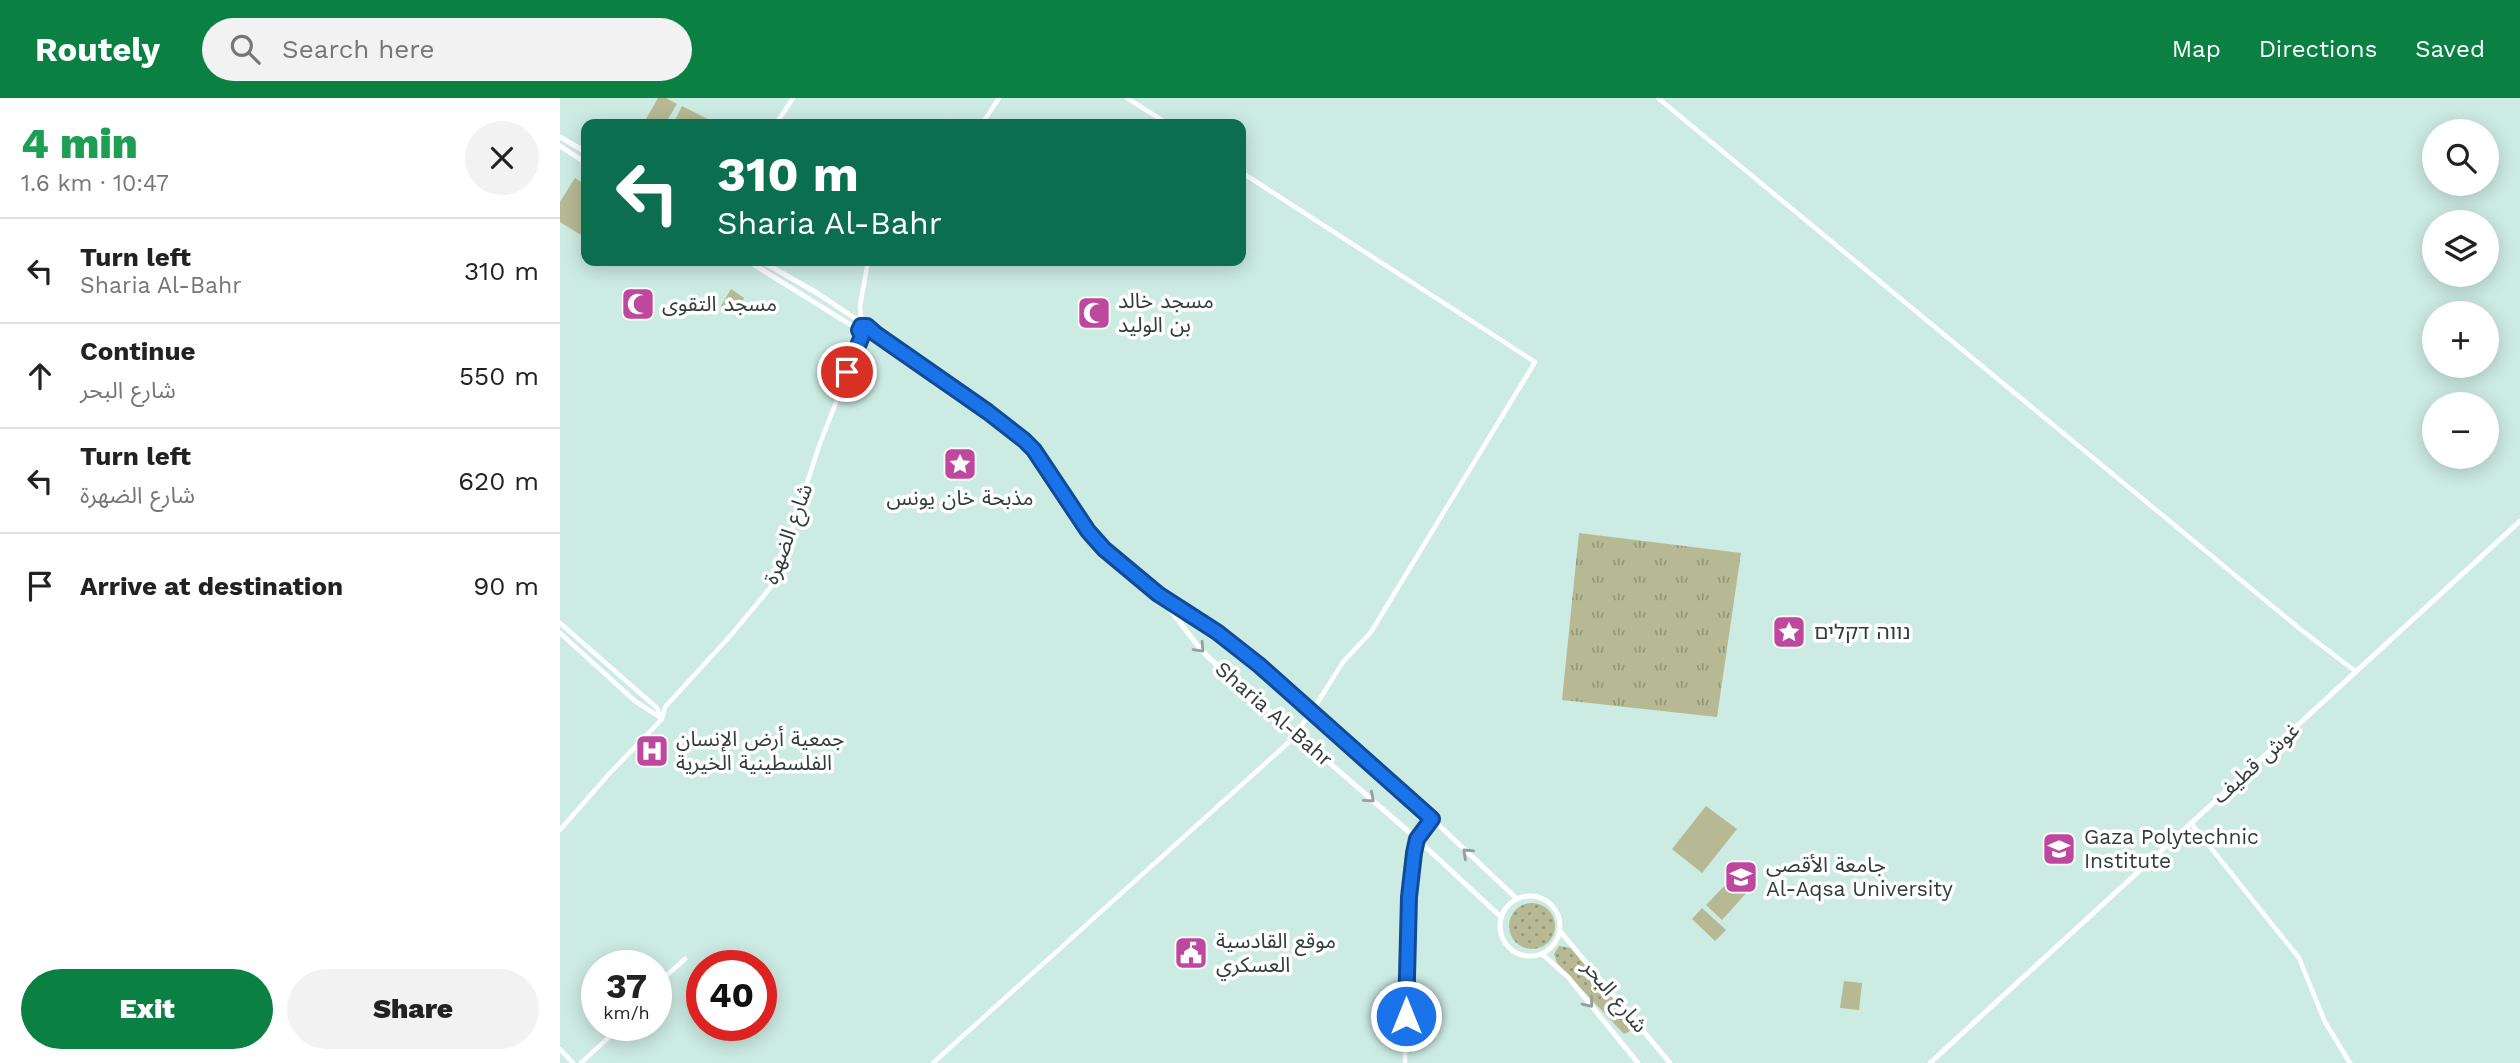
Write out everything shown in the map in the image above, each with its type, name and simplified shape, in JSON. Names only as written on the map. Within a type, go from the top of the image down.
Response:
[{"type":"main road","points":[[560,136],[581,149]]},
{"type":"main road","points":[[560,146],[581,160]]},
{"type":"main road","points":[[756,266],[859,330],[865,330]]},
{"type":"main road","points":[[769,266],[1001,422],[1029,445],[1100,545],[1158,594]]},
{"type":"main road","name":"غوش قطيف","points":[[1930,1063],[2520,521]]},
{"type":"main road","name":"Sharia Al-Bahr","points":[[1158,594],[1217,632],[1259,665],[1432,819],[1517,899]]},
{"type":"main road","name":"Sharia Al-Bahr","points":[[1158,594],[1204,652],[1417,839],[1501,917]]},
{"type":"main road","points":[[1535,897],[1551,905],[1556,912],[1559,930],[1557,940],[1542,954],[1523,956],[1514,952],[1501,937],[1501,917],[1517,899],[1535,897]]},
{"type":"main road","name":"شارع البحر","points":[[1559,930],[1670,1063]]},
{"type":"main road","name":"شارع البحر","points":[[1542,954],[1568,977],[1639,1063]]},
{"type":"street","points":[[779,119],[793,98]]},
{"type":"street","points":[[985,119],[999,98]]},
{"type":"street","points":[[1127,98],[1160,119]]},
{"type":"street","points":[[1658,98],[2280,613],[2355,671]]},
{"type":"street","points":[[933,1063],[1211,815],[1296,733],[1343,662],[1371,632],[1535,362],[1246,175]]},
{"type":"street","name":"شارع الضهرة","points":[[560,830],[662,719],[665,707],[770,588],[784,554],[819,446],[865,330],[860,306],[868,266]]},
{"type":"street","points":[[560,623],[657,708],[662,719]]},
{"type":"street","points":[[560,633],[635,701],[662,719]]},
{"type":"street","points":[[1405,1063],[1409,897],[1417,839],[1432,819]]},
{"type":"street","points":[[2191,824],[2299,958],[2325,1022],[2350,1063]]},
{"type":"street","points":[[672,971],[685,959]]},
{"type":"street","points":[[581,1063],[605,1041]]},
{"type":"street","points":[[560,1049],[573,1063]]},
{"type":"green space","points":[[658,98],[666,98],[677,104],[668,119],[646,119]]},
{"type":"green space","points":[[682,106],[708,119],[676,119]]},
{"type":"green space","points":[[575,178],[581,182],[581,235],[560,222],[560,202]]},
{"type":"green space","points":[[731,289],[744,298],[735,314],[721,306]]},
{"type":"green space","points":[[1579,533],[1741,553],[1717,717],[1562,700]]},
{"type":"green space","points":[[1706,806],[1737,829],[1702,873],[1672,849]]},
{"type":"green space","points":[[1734,876],[1749,890],[1722,920],[1706,905]]},
{"type":"green space","points":[[1532,903],[1548,910],[1555,926],[1548,942],[1532,949],[1516,942],[1509,926],[1516,910]]},
{"type":"green space","points":[[1702,908],[1726,930],[1715,941],[1692,919]]},
{"type":"green space","points":[[1559,946],[1571,948],[1633,1022],[1632,1030],[1624,1034],[1557,963],[1554,954]]},
{"type":"green space","points":[[1844,981],[1862,983],[1859,1010],[1840,1008]]},
{"type":"place","name":"مسجد التقوى","points":[[638,304]]},
{"type":"place","name":"مسجد خالد بن الوليد","points":[[1094,313]]},
{"type":"place","name":"مذبحة خان يونس","points":[[960,464]]},
{"type":"place","name":"נווה דקלים","points":[[1789,632]]},
{"type":"place","name":"جمعية أرض الإنسان الفلسطينية الخيرية","points":[[652,751]]},
{"type":"place","name":"Gaza Polytechnic Institute","points":[[2059,849]]},
{"type":"place","name":"جامعة الأقصى Al-Aqsa University","points":[[1741,877]]},
{"type":"place","name":"موقع القادسية العسكري","points":[[1191,953]]},
{"type":"route","points":[[847,372],[862,336],[859,330],[863,325],[867,326],[1001,422],[1034,450],[1088,531],[1104,549],[1158,594],[1217,632],[1259,665],[1432,819],[1417,839],[1414,853],[1409,897],[1406,1016]]}]
